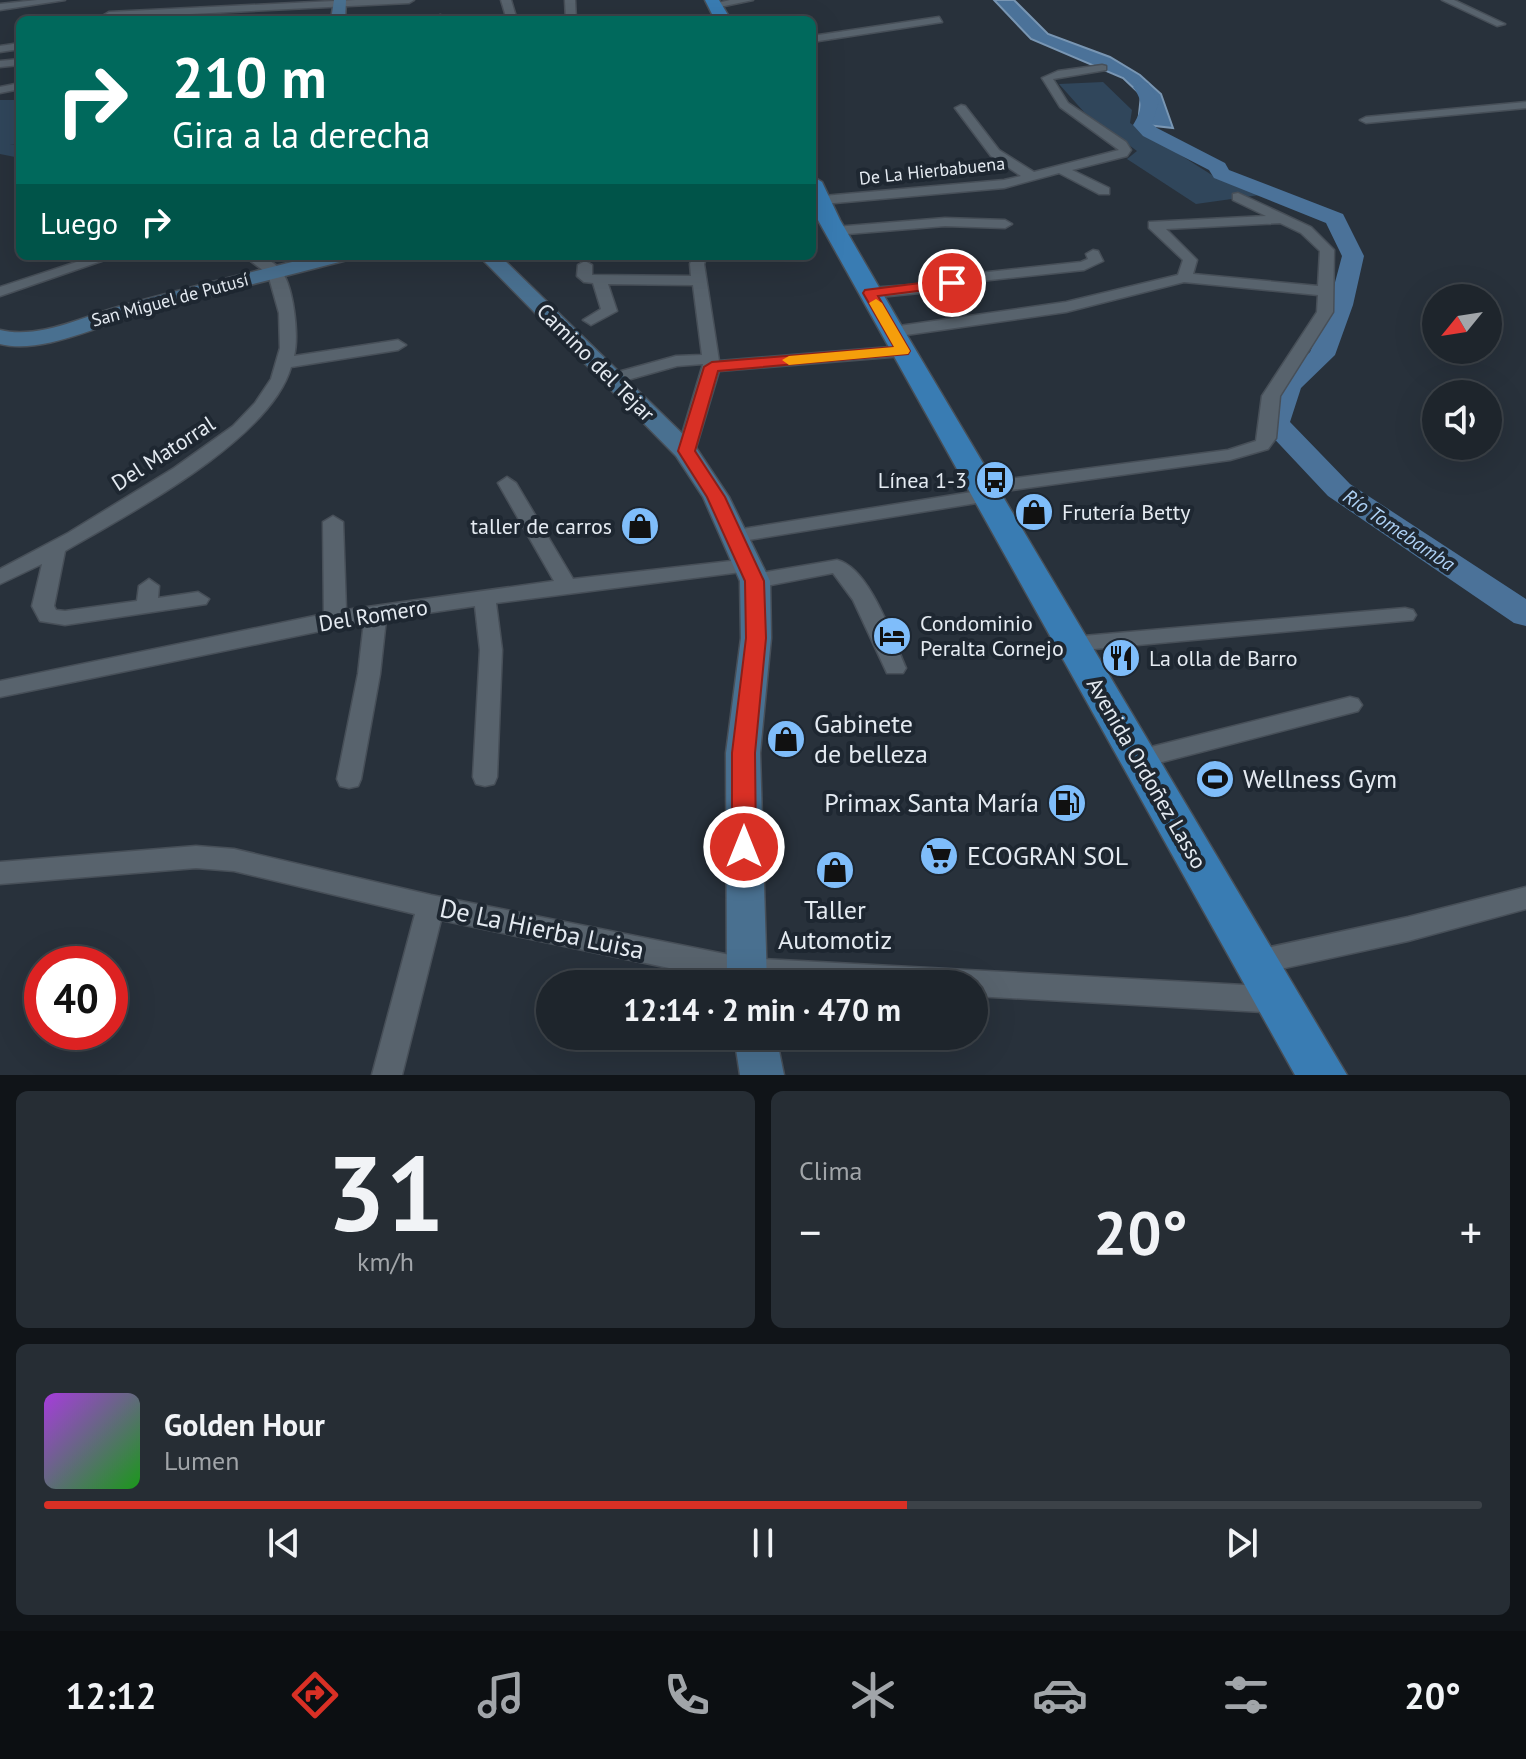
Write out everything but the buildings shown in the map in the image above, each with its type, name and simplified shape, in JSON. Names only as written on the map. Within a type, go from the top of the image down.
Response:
[{"type":"main road","points":[[699,0],[712,8]]},
{"type":"main road","name":"Avenida Ordoñez Lasso","points":[[820,206],[1322,1075]]},
{"type":"street","points":[[0,7],[60,0]]},
{"type":"street","points":[[108,16],[123,0]]},
{"type":"street","points":[[135,16],[409,0]]},
{"type":"street","points":[[712,8],[748,0]]},
{"type":"street","points":[[1447,0],[1500,24]]},
{"type":"street","points":[[816,38],[939,20]]},
{"type":"street","points":[[8,38],[16,37]]},
{"type":"street","name":"De La Hierbabuena","points":[[820,206],[965,190],[1032,177],[1123,153],[1125,150],[1064,105],[1047,78],[1102,68]]},
{"type":"street","points":[[1366,120],[1526,105]]},
{"type":"street","points":[[961,108],[995,153],[1032,177]]},
{"type":"street","points":[[1060,169],[1104,191]]},
{"type":"street","points":[[747,561],[987,492],[1230,455],[1262,445],[1267,438],[1271,396],[1325,312],[1328,291],[1326,247],[1306,230],[1238,197]]},
{"type":"street","points":[[820,206],[945,222],[1005,224]]},
{"type":"street","points":[[1184,278],[1190,260],[1155,224],[1281,219]]},
{"type":"street","points":[[869,293],[940,287],[970,278],[1084,266],[1096,261],[1093,254]]},
{"type":"street","points":[[0,292],[97,260]]},
{"type":"street","points":[[257,260],[275,272]]},
{"type":"street","name":"San Miguel de Putusí","points":[[0,337],[11,340],[39,338],[133,309],[324,260]]},
{"type":"street","name":"Camino del Tejar","points":[[493,260],[686,451],[716,497],[747,561],[756,638],[743,753],[746,970]]},
{"type":"street","points":[[686,451],[711,363],[698,260]]},
{"type":"street","points":[[585,265],[586,278],[599,280],[701,281]]},
{"type":"street","name":"Del Matorral","points":[[0,577],[55,551],[225,444],[254,417],[275,387],[288,350],[289,317],[275,272]]},
{"type":"street","points":[[613,379],[676,361],[711,363],[897,341],[1066,307],[1184,278],[1328,291]]},
{"type":"street","points":[[591,320],[609,311],[599,280]]},
{"type":"street","points":[[283,363],[398,345]]},
{"type":"street","points":[[507,483],[567,586]]},
{"type":"street","points":[[333,522],[335,619]]},
{"type":"street","points":[[55,551],[43,606],[48,616],[65,618],[148,596],[198,599]]},
{"type":"street","points":[[747,561],[837,566],[847,574],[859,593],[895,668]]},
{"type":"street","name":"Del Romero","points":[[0,689],[335,619],[747,561]]},
{"type":"street","points":[[485,598],[491,650],[485,777]]},
{"type":"street","points":[[349,779],[369,674],[376,613]]},
{"type":"street","points":[[1072,644],[1405,615]]},
{"type":"street","points":[[1139,759],[1350,705]]},
{"type":"street","name":"De La Hierba Luisa","points":[[0,873],[196,857],[234,860],[711,970]]},
{"type":"street","points":[[1257,962],[1408,929],[1526,898]]},
{"type":"street","points":[[387,1075],[431,906]]},
{"type":"street","name":"De La Hierba Luisa","points":[[988,988],[1279,1000]]},
{"type":"street","points":[[758,1050],[762,1075]]},
{"type":"shaded area","points":[[994,0],[1014,0],[1048,34],[1110,57],[1140,75],[1161,94],[1173,128],[1138,124],[1141,95],[1123,78],[1031,39]]},
{"type":"shaded area","points":[[1103,82],[1132,110],[1130,123],[1215,177],[1260,195],[1196,204],[1127,159],[1137,151],[1084,112],[1059,84]]},
{"type":"shaded area","points":[[0,100],[16,100],[16,144],[10,145],[16,145],[16,157],[0,154]]},
{"type":"waterway","name":"Río Tomebamba","points":[[1142,87],[1151,101],[1142,125],[1150,132],[1218,167],[1221,174],[1335,219],[1353,256],[1341,305],[1322,355],[1289,385],[1275,423],[1339,490],[1526,615]]},
{"type":"slow traffic","points":[[789,360],[903,351],[876,303]]},
{"type":"place","name":"Línea 1-3","points":[[995,480]]},
{"type":"place","name":"Frutería Betty","points":[[1034,512]]},
{"type":"place","name":"taller de carros","points":[[640,526]]},
{"type":"place","name":"Condominio Peralta Cornejo","points":[[892,636]]},
{"type":"place","name":"La olla de Barro","points":[[1121,658]]},
{"type":"place","name":"Gabinete de belleza","points":[[786,739]]},
{"type":"place","name":"Wellness Gym","points":[[1215,779]]},
{"type":"place","name":"Primax Santa María","points":[[1067,803]]},
{"type":"place","name":"ECOGRAN SOL","points":[[939,856]]},
{"type":"place","name":"Taller Automotiz","points":[[835,870]]},
{"type":"route","points":[[744,847],[743,753],[756,638],[755,581],[716,497],[686,451],[712,367],[903,351],[869,293],[940,287],[952,283]]}]
